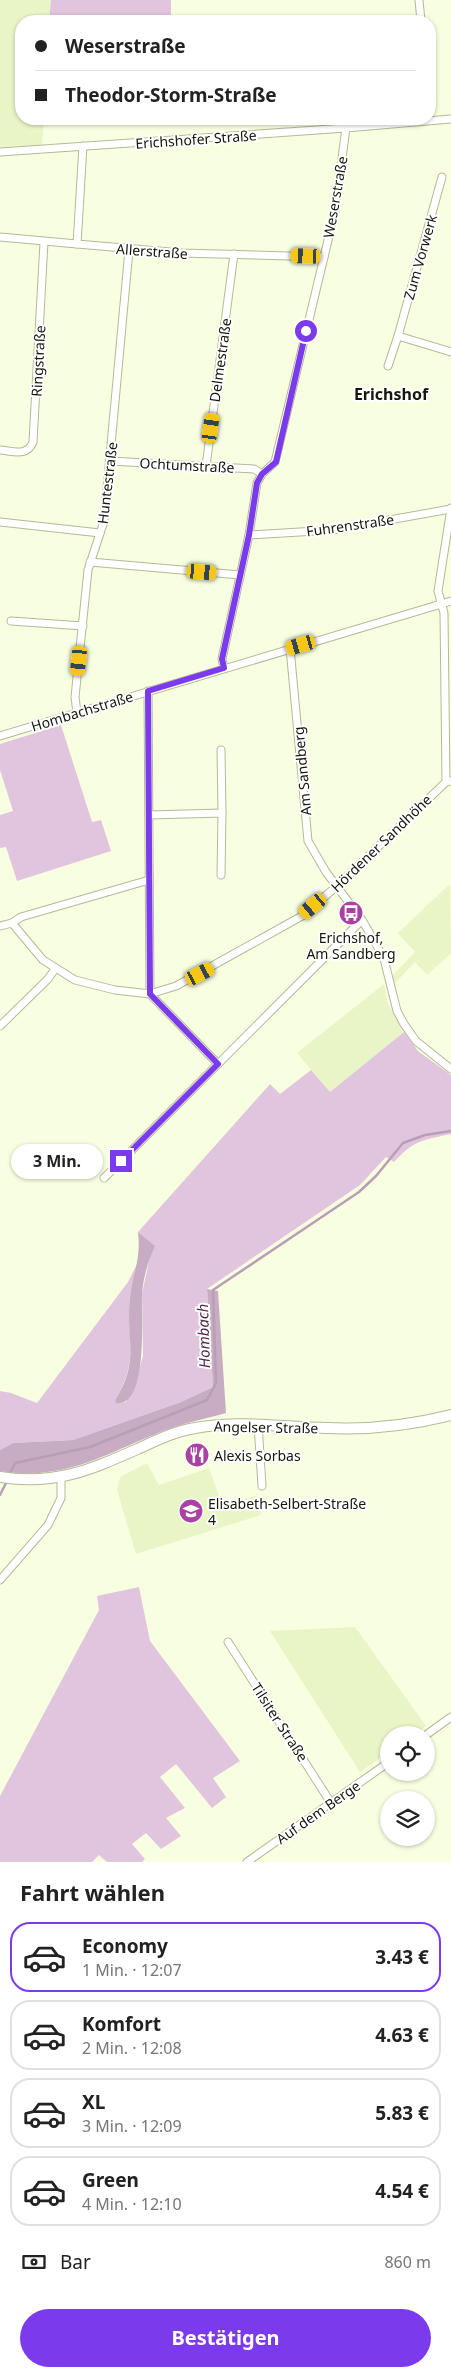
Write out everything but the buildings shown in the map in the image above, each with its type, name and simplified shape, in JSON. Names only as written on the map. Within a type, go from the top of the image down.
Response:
[{"type":"main road","name":"Angelser Straße","points":[[4,1478],[34,1480],[86,1471],[173,1433],[192,1428],[258,1424],[356,1428],[426,1421],[451,1415]]},
{"type":"street","points":[[419,0],[420,15]]},
{"type":"street","name":"Erichshofer Straße","points":[[436,120],[451,119]]},
{"type":"street","name":"Erichshofer Straße","points":[[0,152],[377,125]]},
{"type":"street","name":"Weserstraße","points":[[224,668],[222,659],[249,535],[257,483],[262,474],[276,462],[335,211],[346,128]]},
{"type":"street","points":[[0,238],[78,244],[83,146]]},
{"type":"street","name":"Zum Vorwerk","points":[[388,366],[442,177]]},
{"type":"street","name":"Ringstraße","points":[[0,450],[25,452],[30,449],[33,442],[44,242]]},
{"type":"street","name":"Allerstraße","points":[[78,244],[129,250],[324,256]]},
{"type":"street","name":"Huntestraße","points":[[77,713],[75,697],[90,562],[104,521],[129,250]]},
{"type":"street","name":"Delmestraße","points":[[206,466],[234,254]]},
{"type":"street","points":[[398,336],[451,352]]},
{"type":"street","name":"Ochtumstraße","points":[[110,461],[254,469],[262,474]]},
{"type":"street","points":[[448,781],[444,613],[438,591],[451,509]]},
{"type":"street","name":"Fuhrenstraße","points":[[249,535],[349,528],[451,509]]},
{"type":"street","points":[[0,522],[100,533]]},
{"type":"street","points":[[90,562],[240,575]]},
{"type":"street","name":"Hombachstraße","points":[[0,736],[451,601]]},
{"type":"street","points":[[11,621],[83,626]]},
{"type":"street","name":"Am Sandberg","points":[[290,648],[308,841],[362,920],[384,959],[393,999],[404,1024],[416,1041],[451,1069]]},
{"type":"street","points":[[148,691],[150,994],[218,1064]]},
{"type":"street","points":[[221,750],[221,875]]},
{"type":"street","name":"Hördener Sandhöhe","points":[[12,923],[44,960],[55,969],[75,980],[115,990],[150,994],[176,986],[290,924],[337,886],[448,781]]},
{"type":"street","points":[[149,815],[222,814]]},
{"type":"street","points":[[0,926],[12,923],[21,917],[149,880]]},
{"type":"street","points":[[104,1178],[362,920]]},
{"type":"street","points":[[0,1026],[48,979],[55,969]]},
{"type":"street","points":[[258,1424],[262,1486]]},
{"type":"street","points":[[0,1580],[48,1525],[61,1498],[61,1476]]},
{"type":"street","name":"Tilsiter Straße","points":[[228,1642],[331,1803]]},
{"type":"street","points":[[435,1729],[451,1717]]},
{"type":"street","name":"Auf dem Berge","points":[[247,1862],[380,1768]]},
{"type":"shaded area","points":[[0,0],[51,0],[50,15],[15,15],[15,125],[44,125],[42,145],[0,147]]},
{"type":"shaded area","points":[[51,0],[171,0],[171,15],[50,15]]},
{"type":"shaded area","points":[[61,725],[92,822],[101,820],[111,851],[17,881],[6,847],[0,848],[0,815],[13,811],[0,770],[0,744]]},
{"type":"shaded area","points":[[450,884],[451,953],[427,975],[415,962],[394,984],[392,976],[415,952],[398,933]]},
{"type":"shaded area","points":[[384,984],[388,1004],[404,1032],[330,1092],[297,1053]]},
{"type":"shaded area","points":[[404,1032],[418,1051],[451,1075],[451,1134],[419,1142],[407,1149],[394,1162],[386,1157],[360,1185],[207,1289],[213,1387],[181,1402],[73,1440],[13,1443],[0,1450],[0,1391],[37,1403],[128,1282],[139,1260],[130,1298],[130,1361],[123,1386],[115,1400],[116,1403],[126,1402],[134,1388],[143,1356],[142,1294],[154,1246],[138,1232],[270,1084],[280,1094],[311,1070],[330,1092]]},
{"type":"shaded area","points":[[138,1232],[155,1246],[146,1270],[142,1295],[141,1358],[134,1391],[127,1401],[116,1403],[115,1400],[128,1373],[130,1361],[129,1313],[131,1289],[138,1259]]},
{"type":"shaded area","points":[[207,1289],[218,1291],[226,1413],[171,1428],[104,1456],[65,1469],[23,1473],[0,1471],[0,1450],[13,1443],[73,1440],[181,1402],[213,1387]]},
{"type":"shaded area","name":"Elisabeth-Selbert-Straße 4","points":[[147,1463],[159,1485],[209,1468],[223,1507],[257,1495],[261,1515],[136,1554],[117,1490],[120,1477]]},
{"type":"shaded area","points":[[139,1587],[150,1641],[240,1761],[213,1778],[226,1797],[212,1808],[176,1764],[160,1777],[185,1808],[166,1818],[181,1836],[161,1849],[146,1833],[132,1844],[145,1859],[142,1862],[107,1862],[99,1855],[92,1862],[0,1862],[0,1796],[99,1610],[97,1596]]},
{"type":"shaded area","points":[[355,1627],[426,1726],[380,1726],[380,1758],[360,1772],[270,1631]]},
{"type":"waterway","name":"Hombach","points":[[9,1475],[15,1463],[90,1447],[207,1400],[216,1383],[213,1290],[359,1192],[376,1176],[403,1143],[425,1135],[451,1131]]},
{"type":"waterway","name":"Hombach","points":[[0,1495],[7,1481]]},
{"type":"place","name":"Erichshof, Am Sandberg","points":[[351,913]]},
{"type":"place","name":"Alexis Sorbas","points":[[197,1455]]},
{"type":"place","name":"Elisabeth-Selbert-Straße 4","points":[[191,1511]]},
{"type":"district","name":"Erichshof","points":[[391,394]]},
{"type":"route","points":[[121,1161],[218,1064],[150,994],[148,691],[224,668],[222,659],[253,516],[257,483],[262,474],[276,462],[306,331]]}]
